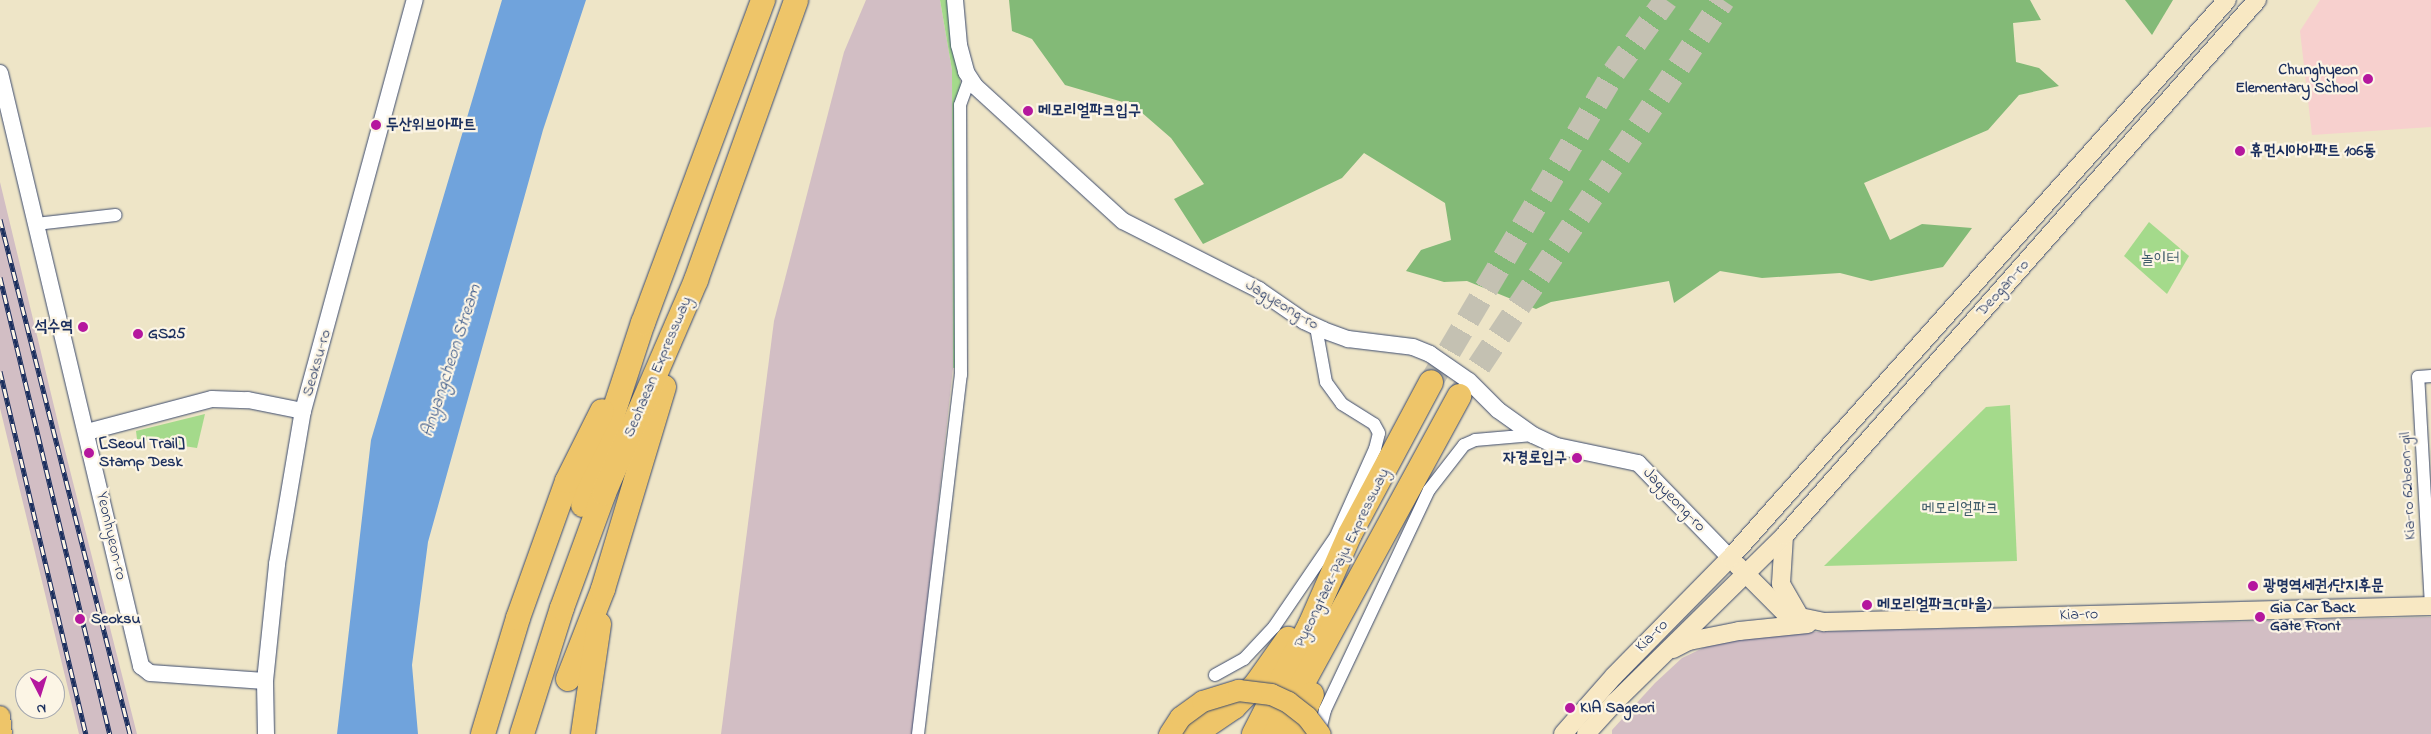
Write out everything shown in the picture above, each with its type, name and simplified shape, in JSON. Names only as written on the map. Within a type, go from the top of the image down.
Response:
[{"type":"highway","name":"Seohaean Expressway","points":[[522,734],[597,490],[643,324],[763,0]]},
{"type":"highway","name":"Seohaean Expressway","points":[[504,734],[597,490],[696,280],[796,0]]},
{"type":"highway","points":[[583,734],[579,683],[603,589],[696,280]]},
{"type":"highway","points":[[482,734],[518,618],[567,481],[643,324]]},
{"type":"highway","name":"Pyeongtaek-Paju Expressway","points":[[1254,734],[1310,625],[1350,534],[1431,382]]},
{"type":"highway","name":"Pyeongtaek-Paju Expressway","points":[[1275,734],[1458,396]]},
{"type":"highway","points":[[1194,734],[1234,707],[1257,683],[1279,654],[1350,534]]},
{"type":"highway","points":[[1296,734],[1375,548]]},
{"type":"highway","points":[[1169,734],[1180,717],[1202,701],[1238,690],[1271,694],[1288,702],[1307,717],[1319,734]]},
{"type":"main road","name":"Deogan-ro","points":[[1730,558],[2226,0]]},
{"type":"main road","name":"Deogan-ro","points":[[1745,573],[1784,536],[2257,0]]},
{"type":"main road","points":[[1784,536],[1781,584],[1800,617]]},
{"type":"main road","name":"Kia-ro","points":[[1563,734],[1614,676],[1730,558],[1786,614],[1824,622],[2431,606]]},
{"type":"main road","name":"Kia-ro","points":[[1586,734],[1659,657],[1745,573]]},
{"type":"main road","points":[[1659,657],[1690,640],[1740,631],[1824,622]]},
{"type":"main road","points":[[0,716],[2,734]]},
{"type":"street","name":"Seoksu-ro","points":[[266,734],[265,681],[276,564],[303,411],[415,0]]},
{"type":"street","name":"Jagyeong-ro","points":[[955,0],[959,45],[970,78],[1123,221],[1259,290],[1316,327],[1348,339],[1414,347],[1430,354],[1533,435],[1557,446],[1638,463],[1730,558]]},
{"type":"street","name":"Yeonhyeon-ro","points":[[0,73],[87,432],[141,666],[150,673],[265,681]]},
{"type":"street","points":[[918,734],[961,375],[960,105],[970,78]]},
{"type":"street","points":[[36,224],[115,215]]},
{"type":"street","points":[[1215,675],[1244,659],[1274,627],[1336,536],[1375,449],[1378,433],[1374,424],[1342,404],[1326,382],[1316,327]]},
{"type":"street","name":"Kia-ro 62beon-gil","points":[[2431,376],[2418,377],[2429,533],[2431,606]]},
{"type":"street","points":[[87,432],[212,399],[248,400],[303,411]]},
{"type":"street","points":[[1319,734],[1321,707],[1429,490],[1464,445],[1475,440],[1533,435]]},
{"type":"street","points":[[1244,659],[1256,670]]},
{"type":"shaded area","points":[[866,0],[940,0],[952,70],[953,368],[913,734],[721,734],[774,321],[844,52]]},
{"type":"shaded area","name":"Chunghyeon Elementary School","points":[[2320,0],[2431,0],[2431,127],[2312,135],[2300,31]]},
{"type":"shaded area","points":[[0,182],[60,431],[137,734],[79,734],[65,676],[65,669],[63,669],[0,408]]},
{"type":"shaded area","points":[[2431,617],[2431,734],[1612,734],[1612,730],[1655,683],[1682,658],[1718,641],[1766,633]]},
{"type":"green space","points":[[940,0],[947,0],[961,86],[962,367],[953,368],[952,70]]},
{"type":"green space","points":[[1009,0],[2030,0],[2041,20],[2013,23],[2016,62],[2039,68],[2059,86],[2019,95],[1988,130],[1864,183],[1890,240],[1922,224],[1972,228],[1943,267],[1871,281],[1840,273],[1762,278],[1720,271],[1674,303],[1669,281],[1551,302],[1536,309],[1467,281],[1444,282],[1406,271],[1421,250],[1451,240],[1445,203],[1364,153],[1342,178],[1203,244],[1174,199],[1204,184],[1171,138],[1133,105],[1065,85],[1032,39],[1012,31]]},
{"type":"green space","points":[[2125,0],[2173,0],[2152,35]]},
{"type":"green space","name":"놀이터","points":[[2149,222],[2189,256],[2167,294],[2124,256]]},
{"type":"green space","name":"메모리얼파크","points":[[2010,405],[2017,561],[1824,566],[1986,407]]},
{"type":"green space","points":[[205,414],[197,448],[137,439],[136,431]]},
{"type":"water","name":"Anyangcheon Stream","points":[[502,0],[586,0],[543,130],[428,542],[412,665],[418,734],[337,734],[371,440]]},
{"type":"tunnel","points":[[1431,382],[1614,72],[1666,0]]},
{"type":"tunnel","points":[[1459,396],[1723,0]]},
{"type":"railway","points":[[0,219],[130,734]]},
{"type":"railway","points":[[0,277],[110,734]]},
{"type":"railway","points":[[0,371],[86,734]]},
{"type":"place","name":"Chunghyeon Elementary School","points":[[2368,79]]},
{"type":"place","name":"메모리얼파크입구","points":[[1028,111]]},
{"type":"place","name":"두산위브아파트","points":[[376,125]]},
{"type":"place","name":"휴먼시아아파트 106동","points":[[2240,151]]},
{"type":"place","name":"석수역","points":[[83,327]]},
{"type":"place","name":"GS25","points":[[138,334]]},
{"type":"place","name":"[Seoul Trail] Stamp Desk","points":[[89,453]]},
{"type":"place","name":"자경로입구","points":[[1577,458]]},
{"type":"place","name":"광명역세권1단지후문","points":[[2253,586]]},
{"type":"place","name":"메모리얼파크(마을)","points":[[1867,605]]},
{"type":"place","name":"Gia Car Back Gate Front","points":[[2260,617]]},
{"type":"place","name":"Seoksu","points":[[80,619]]},
{"type":"place","name":"KIA Sageori","points":[[1570,708]]}]
